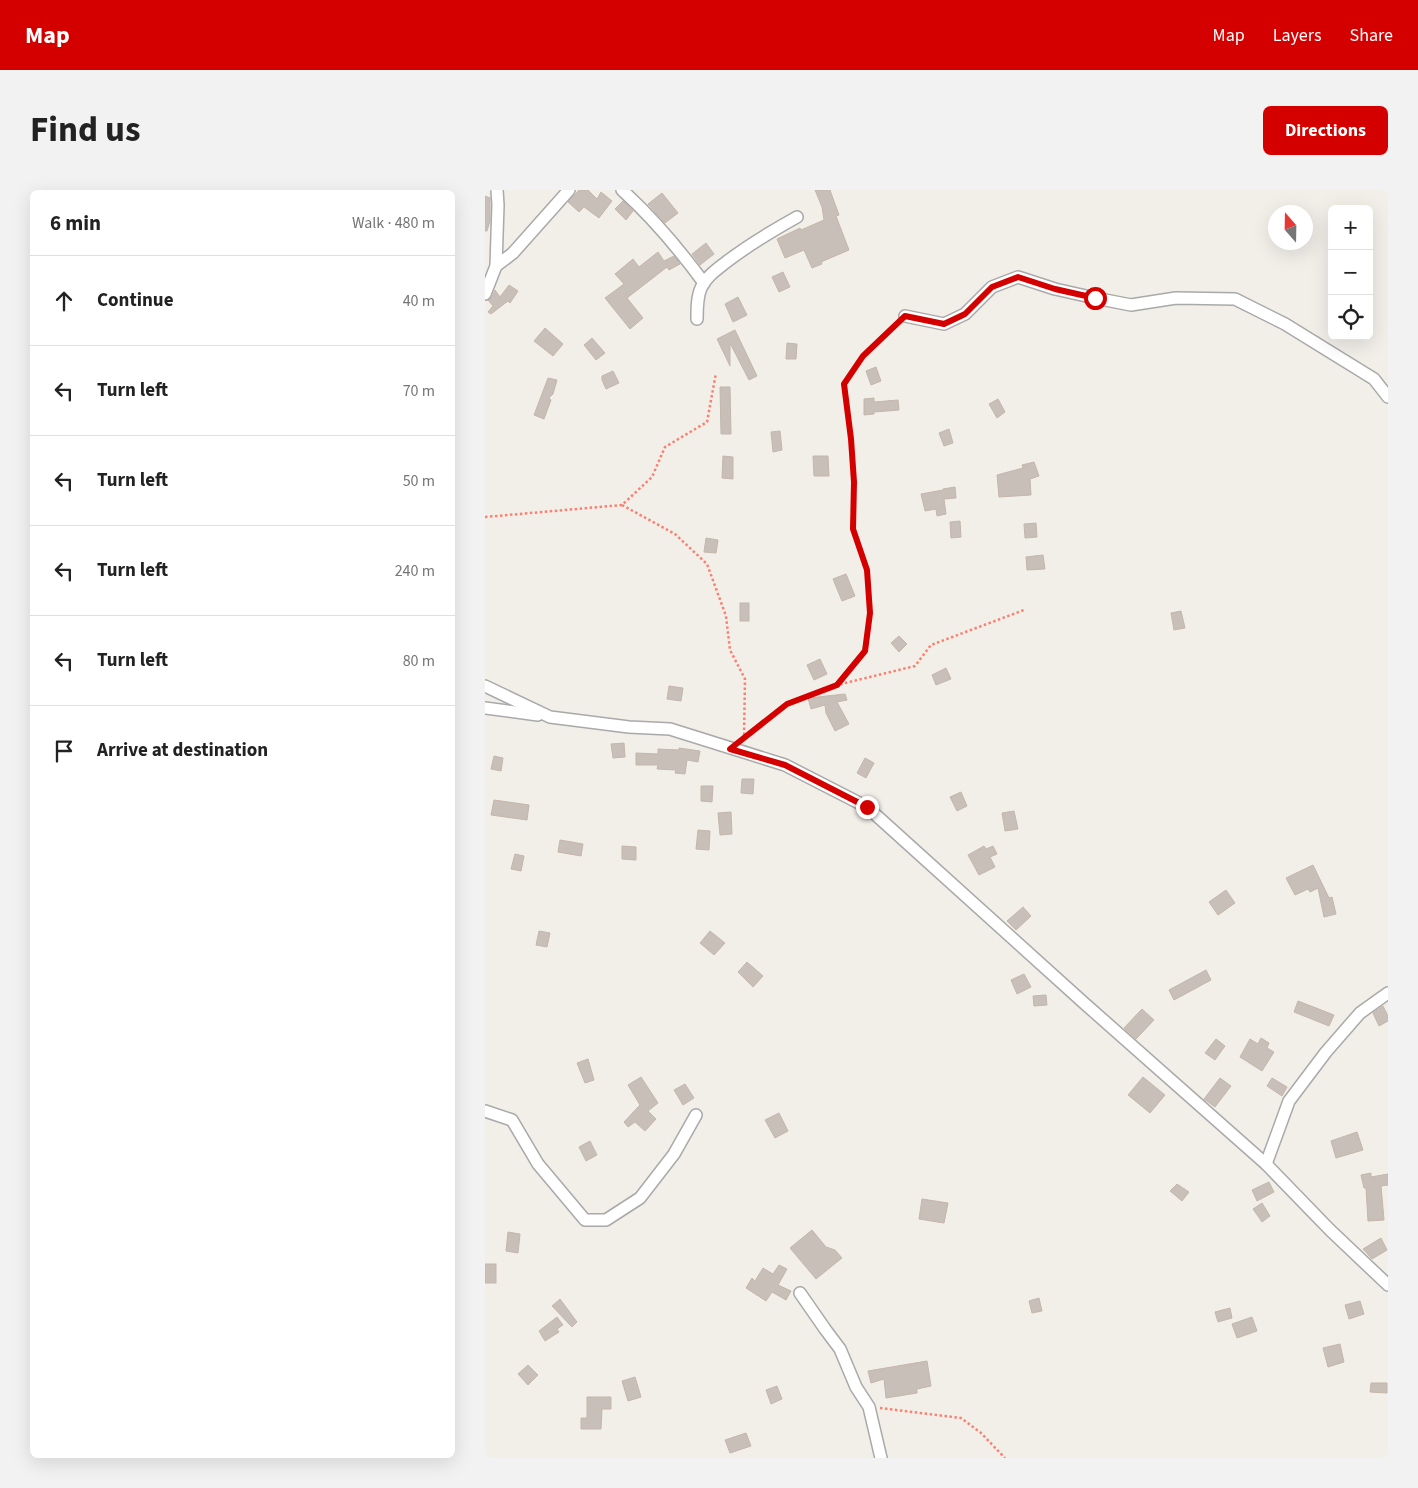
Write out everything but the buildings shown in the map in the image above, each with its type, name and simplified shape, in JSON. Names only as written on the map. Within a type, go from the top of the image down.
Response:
[{"type":"street","points":[[485,294],[496,266],[497,190]]},
{"type":"street","points":[[496,266],[513,253],[569,190]]},
{"type":"street","points":[[622,190],[647,213],[684,255],[704,283]]},
{"type":"street","points":[[697,318],[700,290],[713,272],[740,251],[797,217]]},
{"type":"street","points":[[905,316],[944,324],[965,314],[992,287],[1018,277],[1055,289],[1131,305],[1176,298],[1235,298],[1285,324],[1374,379],[1388,397]]},
{"type":"street","points":[[485,686],[550,717]]},
{"type":"street","points":[[485,708],[629,727],[670,729],[785,765],[867,807],[1266,1164],[1388,1286]]},
{"type":"street","points":[[1266,1164],[1289,1101],[1326,1052],[1360,1013],[1388,993]]},
{"type":"street","points":[[485,1111],[512,1120],[538,1164],[585,1220],[606,1220],[640,1198],[674,1154],[696,1115]]},
{"type":"street","points":[[800,1293],[825,1330],[841,1348],[856,1388],[869,1407],[881,1458]]},
{"type":"path","points":[[837,685],[865,651],[870,613],[867,570],[853,529],[854,482],[844,384],[863,356],[905,316]]},
{"type":"path","points":[[623,505],[652,477],[665,447],[707,422],[716,373]]},
{"type":"path","points":[[485,517],[623,505],[675,534],[707,564],[726,616],[731,650],[745,679],[744,738]]},
{"type":"path","points":[[730,749],[787,704],[837,685],[915,666],[931,645],[1024,610]]},
{"type":"path","points":[[869,1407],[961,1418],[981,1433],[1005,1458]]},
{"type":"route","points":[[867,807],[785,765],[730,749],[787,704],[837,685],[865,651],[870,613],[867,570],[853,529],[854,482],[844,384],[863,356],[905,316],[944,324],[965,314],[992,287],[1018,277],[1055,289],[1095,298]]}]
